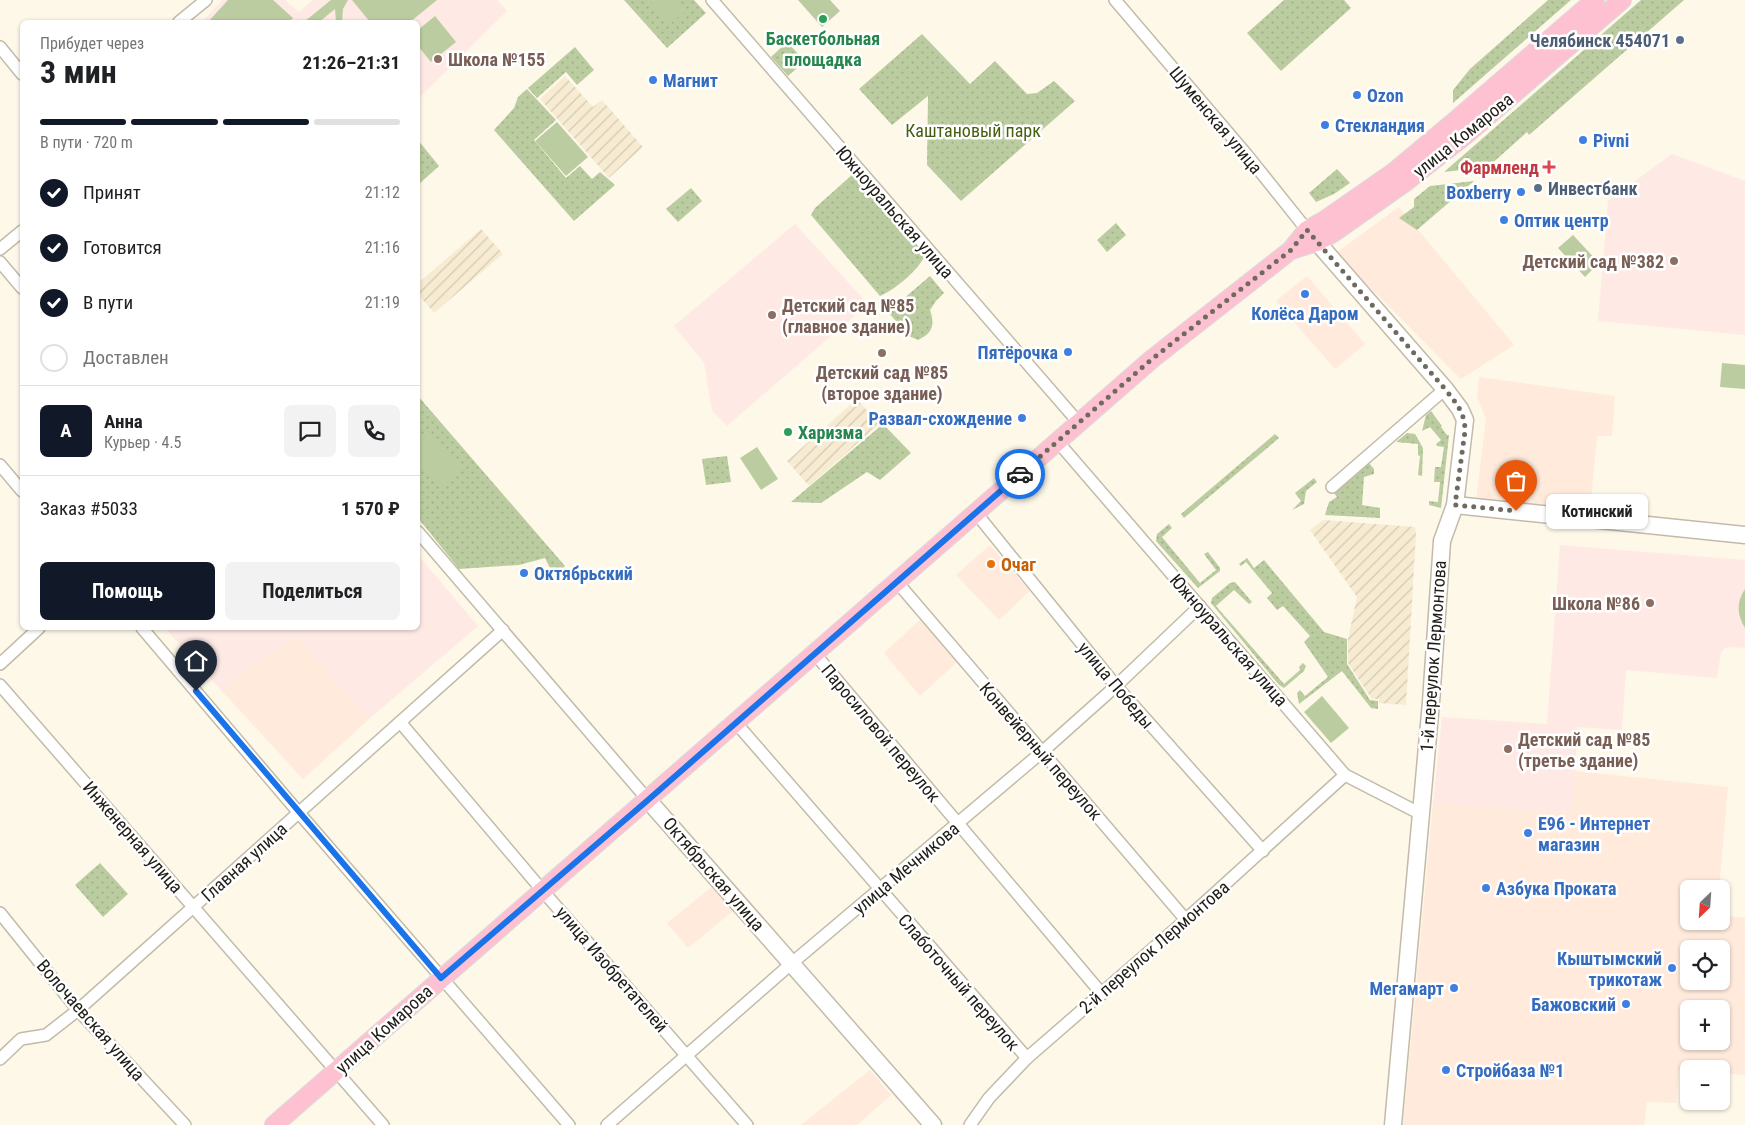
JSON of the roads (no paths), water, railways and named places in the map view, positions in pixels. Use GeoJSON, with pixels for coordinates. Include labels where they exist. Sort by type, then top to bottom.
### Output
{"type":"FeatureCollection","features":[{"type":"Feature","properties":{"kind":"main road","name":"улица Комарова"},"geometry":{"type":"LineString","coordinates":[[274,1125],[1178,338],[1291,250],[1312,236],[1325,220],[1394,172],[1456,121],[1595,0]]}},
{"type":"Feature","properties":{"kind":"main road","name":"улица Комарова"},"geometry":{"type":"LineString","coordinates":[[1312,236],[1333,233],[1407,181],[1467,134],[1622,0]]}},
{"type":"Feature","properties":{"kind":"street"},"geometry":{"type":"LineString","coordinates":[[181,20],[206,0]]}},
{"type":"Feature","properties":{"kind":"street","name":"Южноуральская улица"},"geometry":{"type":"LineString","coordinates":[[712,0],[1079,424]]}},
{"type":"Feature","properties":{"kind":"street","name":"Шуменская улица"},"geometry":{"type":"LineString","coordinates":[[1114,0],[1247,156],[1312,236]]}},
{"type":"Feature","properties":{"kind":"street"},"geometry":{"type":"LineString","coordinates":[[0,47],[20,72]]}},
{"type":"Feature","properties":{"kind":"street"},"geometry":{"type":"LineString","coordinates":[[0,249],[20,232]]}},
{"type":"Feature","properties":{"kind":"street","name":"1-й переулок Лермонтова"},"geometry":{"type":"LineString","coordinates":[[1312,236],[1445,389],[1460,408],[1465,420],[1455,505],[1442,541],[1431,702],[1393,1125]]}},
{"type":"Feature","properties":{"kind":"street"},"geometry":{"type":"LineString","coordinates":[[0,262],[20,286]]}},
{"type":"Feature","properties":{"kind":"street"},"geometry":{"type":"LineString","coordinates":[[1332,487],[1445,389]]}},
{"type":"Feature","properties":{"kind":"street","name":"Южноуральская улица"},"geometry":{"type":"LineString","coordinates":[[1058,442],[1345,775],[1420,814]]}},
{"type":"Feature","properties":{"kind":"street"},"geometry":{"type":"LineString","coordinates":[[0,466],[20,488]]}},
{"type":"Feature","properties":{"kind":"street"},"geometry":{"type":"LineString","coordinates":[[1455,505],[1745,534]]}},
{"type":"Feature","properties":{"kind":"street","name":"улица Победы"},"geometry":{"type":"LineString","coordinates":[[976,513],[1116,686],[1263,851]]}},
{"type":"Feature","properties":{"kind":"street","name":"Октябрьская улица"},"geometry":{"type":"LineString","coordinates":[[420,534],[648,800],[932,1125]]}},
{"type":"Feature","properties":{"kind":"street","name":"Конвейерный переулок"},"geometry":{"type":"LineString","coordinates":[[897,582],[1186,920]]}},
{"type":"Feature","properties":{"kind":"street","name":"улица Мечникова"},"geometry":{"type":"LineString","coordinates":[[607,1125],[792,963],[1042,752],[1116,686],[1200,606]]}},
{"type":"Feature","properties":{"kind":"street"},"geometry":{"type":"LineString","coordinates":[[0,664],[37,630]]}},
{"type":"Feature","properties":{"kind":"street"},"geometry":{"type":"LineString","coordinates":[[144,630],[569,1125]]}},
{"type":"Feature","properties":{"kind":"street","name":"Главная улица"},"geometry":{"type":"LineString","coordinates":[[0,1059],[21,1039],[46,1035],[78,1010],[503,630]]}},
{"type":"Feature","properties":{"kind":"street","name":"Паросиловой переулок"},"geometry":{"type":"LineString","coordinates":[[815,654],[1102,994]]}},
{"type":"Feature","properties":{"kind":"street","name":"Инженерная улица"},"geometry":{"type":"LineString","coordinates":[[0,685],[383,1125]]}},
{"type":"Feature","properties":{"kind":"street","name":"улица Изобретателей"},"geometry":{"type":"LineString","coordinates":[[400,722],[542,890],[747,1125]]}},
{"type":"Feature","properties":{"kind":"street","name":"Слаботочный переулок"},"geometry":{"type":"LineString","coordinates":[[736,723],[879,890],[1027,1058]]}},
{"type":"Feature","properties":{"kind":"street","name":"2-й переулок Лермонтова"},"geometry":{"type":"LineString","coordinates":[[970,1125],[989,1098],[1027,1058],[1186,920],[1345,775]]}},
{"type":"Feature","properties":{"kind":"street","name":"Волочаевская улица"},"geometry":{"type":"LineString","coordinates":[[0,913],[78,1010],[185,1125]]}},
{"type":"Feature","properties":{"kind":"place","name":"Баскетбольная площадка"},"geometry":{"type":"Point","coordinates":[823,19]}},
{"type":"Feature","properties":{"kind":"place","name":"Челябинск 454071"},"geometry":{"type":"Point","coordinates":[1680,40]}},
{"type":"Feature","properties":{"kind":"place","name":"Школа №155"},"geometry":{"type":"Point","coordinates":[438,59]}},
{"type":"Feature","properties":{"kind":"place","name":"Магнит"},"geometry":{"type":"Point","coordinates":[653,80]}},
{"type":"Feature","properties":{"kind":"place","name":"Ozon"},"geometry":{"type":"Point","coordinates":[1357,95]}},
{"type":"Feature","properties":{"kind":"place","name":"Стекландия"},"geometry":{"type":"Point","coordinates":[1325,125]}},
{"type":"Feature","properties":{"kind":"place","name":"Pivni"},"geometry":{"type":"Point","coordinates":[1583,140]}},
{"type":"Feature","properties":{"kind":"place","name":"Фармленд"},"geometry":{"type":"Point","coordinates":[1549,167]}},
{"type":"Feature","properties":{"kind":"place","name":"Инвестбанк"},"geometry":{"type":"Point","coordinates":[1538,188]}},
{"type":"Feature","properties":{"kind":"place","name":"Boxberry"},"geometry":{"type":"Point","coordinates":[1521,192]}},
{"type":"Feature","properties":{"kind":"place","name":"Оптик центр"},"geometry":{"type":"Point","coordinates":[1504,220]}},
{"type":"Feature","properties":{"kind":"place","name":"Детский сад №382"},"geometry":{"type":"Point","coordinates":[1674,261]}},
{"type":"Feature","properties":{"kind":"place","name":"Колёса Даром"},"geometry":{"type":"Point","coordinates":[1305,294]}},
{"type":"Feature","properties":{"kind":"place","name":"Детский сад №85 (главное здание)"},"geometry":{"type":"Point","coordinates":[772,315]}},
{"type":"Feature","properties":{"kind":"place","name":"Пятёрочка"},"geometry":{"type":"Point","coordinates":[1068,352]}},
{"type":"Feature","properties":{"kind":"place","name":"Детский сад №85 (второе здание)"},"geometry":{"type":"Point","coordinates":[882,353]}},
{"type":"Feature","properties":{"kind":"place","name":"Развал-схождение"},"geometry":{"type":"Point","coordinates":[1022,418]}},
{"type":"Feature","properties":{"kind":"place","name":"Харизма"},"geometry":{"type":"Point","coordinates":[788,432]}},
{"type":"Feature","properties":{"kind":"place","name":"Котинский"},"geometry":{"type":"Point","coordinates":[1516,511]}},
{"type":"Feature","properties":{"kind":"place","name":"Очаг"},"geometry":{"type":"Point","coordinates":[991,564]}},
{"type":"Feature","properties":{"kind":"place","name":"Октябрьский"},"geometry":{"type":"Point","coordinates":[524,573]}},
{"type":"Feature","properties":{"kind":"place","name":"Школа №86"},"geometry":{"type":"Point","coordinates":[1650,603]}},
{"type":"Feature","properties":{"kind":"place","name":"Детский сад №85 (третье здание)"},"geometry":{"type":"Point","coordinates":[1508,749]}},
{"type":"Feature","properties":{"kind":"place","name":"Е96 - Интернет магазин"},"geometry":{"type":"Point","coordinates":[1528,833]}},
{"type":"Feature","properties":{"kind":"place","name":"Азбука Проката"},"geometry":{"type":"Point","coordinates":[1486,888]}},
{"type":"Feature","properties":{"kind":"place","name":"Кыштымский трикотаж"},"geometry":{"type":"Point","coordinates":[1672,968]}},
{"type":"Feature","properties":{"kind":"place","name":"Мегамарт"},"geometry":{"type":"Point","coordinates":[1454,988]}},
{"type":"Feature","properties":{"kind":"place","name":"Бажовский"},"geometry":{"type":"Point","coordinates":[1626,1004]}},
{"type":"Feature","properties":{"kind":"place","name":"Стройбаза №1"},"geometry":{"type":"Point","coordinates":[1446,1070]}},
{"type":"Feature","properties":{"kind":"park label","name":"Каштановый парк"},"geometry":{"type":"Point","coordinates":[973,130]}}]}
